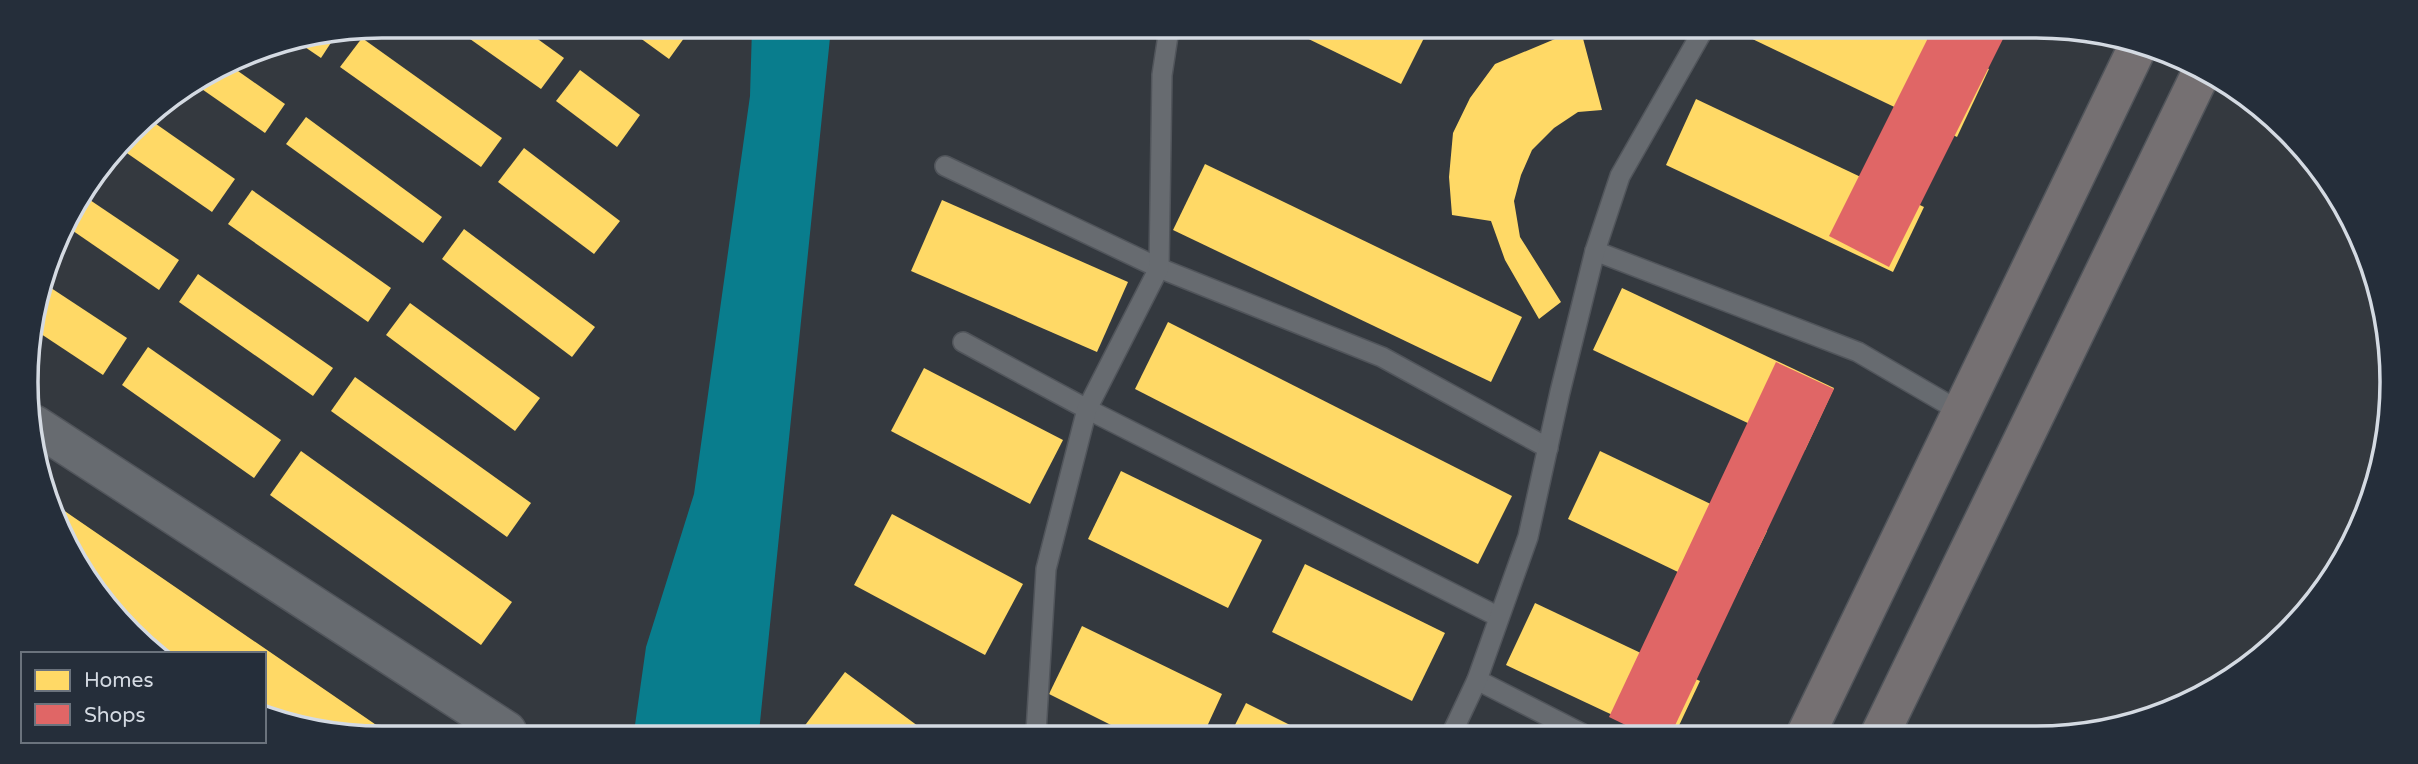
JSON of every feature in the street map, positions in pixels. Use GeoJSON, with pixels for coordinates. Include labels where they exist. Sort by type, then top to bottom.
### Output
{"type":"FeatureCollection","features":[{"type":"Feature","properties":{"kind":"main road"},"geometry":{"type":"LineString","coordinates":[[1810,726],[2135,53]]}},
{"type":"Feature","properties":{"kind":"main road"},"geometry":{"type":"LineString","coordinates":[[1885,726],[2197,79]]}},
{"type":"Feature","properties":{"kind":"street"},"geometry":{"type":"LineString","coordinates":[[41,429],[499,726]]}},
{"type":"Feature","properties":{"kind":"lane"},"geometry":{"type":"LineString","coordinates":[[1036,726],[1046,569],[1087,409],[1159,268],[1162,75],[1168,38]]}},
{"type":"Feature","properties":{"kind":"lane"},"geometry":{"type":"LineString","coordinates":[[1455,726],[1477,680],[1528,537],[1595,251],[1620,176],[1699,38]]}},
{"type":"Feature","properties":{"kind":"lane"},"geometry":{"type":"LineString","coordinates":[[945,166],[1159,268],[1382,358],[1548,448]]}},
{"type":"Feature","properties":{"kind":"lane"},"geometry":{"type":"LineString","coordinates":[[1595,251],[1858,352],[1961,412]]}},
{"type":"Feature","properties":{"kind":"lane"},"geometry":{"type":"LineString","coordinates":[[963,342],[1087,409],[1499,617]]}},
{"type":"Feature","properties":{"kind":"lane"},"geometry":{"type":"LineString","coordinates":[[1477,680],[1567,726]]}},
{"type":"Feature","properties":{"kind":"water"},"geometry":{"type":"Polygon","coordinates":[[[752,38],[830,38],[760,726],[635,726],[646,647],[694,494],[750,96],[752,38]]]}},
{"type":"Feature","properties":{"kind":"building: Homes"},"geometry":{"type":"Polygon","coordinates":[[[469,38],[536,38],[564,58],[541,89],[469,38]]]}},
{"type":"Feature","properties":{"kind":"building: Homes"},"geometry":{"type":"Polygon","coordinates":[[[640,38],[684,38],[669,59],[640,38]]]}},
{"type":"Feature","properties":{"kind":"building: Homes"},"geometry":{"type":"Polygon","coordinates":[[[1306,38],[1424,38],[1401,84],[1306,38]]]}},
{"type":"Feature","properties":{"kind":"building: Homes"},"geometry":{"type":"Polygon","coordinates":[[[1557,38],[1583,38],[1602,110],[1578,112],[1554,128],[1532,150],[1521,175],[1514,201],[1520,237],[1561,302],[1539,319],[1505,260],[1491,221],[1452,215],[1449,177],[1453,133],[1470,98],[1495,64],[1557,38]]]}},
{"type":"Feature","properties":{"kind":"building: Homes"},"geometry":{"type":"Polygon","coordinates":[[[1750,38],[1924,38],[1989,69],[1957,137],[1750,38]]]}},
{"type":"Feature","properties":{"kind":"building: Homes"},"geometry":{"type":"Polygon","coordinates":[[[363,39],[502,138],[481,167],[340,67],[363,39]]]}},
{"type":"Feature","properties":{"kind":"building: Homes"},"geometry":{"type":"Polygon","coordinates":[[[331,42],[321,58],[305,47],[331,42]]]}},
{"type":"Feature","properties":{"kind":"building: Homes"},"geometry":{"type":"Polygon","coordinates":[[[580,70],[640,115],[617,147],[556,101],[580,70]]]}},
{"type":"Feature","properties":{"kind":"building: Homes"},"geometry":{"type":"Polygon","coordinates":[[[238,71],[285,104],[265,133],[202,89],[238,71]]]}},
{"type":"Feature","properties":{"kind":"building: Homes"},"geometry":{"type":"Polygon","coordinates":[[[1696,99],[1924,207],[1893,272],[1666,165],[1696,99]]]}},
{"type":"Feature","properties":{"kind":"building: Homes"},"geometry":{"type":"Polygon","coordinates":[[[306,117],[442,217],[423,243],[286,144],[306,117]]]}},
{"type":"Feature","properties":{"kind":"building: Homes"},"geometry":{"type":"Polygon","coordinates":[[[156,124],[235,179],[212,212],[127,153],[156,124]]]}},
{"type":"Feature","properties":{"kind":"building: Homes"},"geometry":{"type":"Polygon","coordinates":[[[524,148],[620,221],[594,254],[498,182],[524,148]]]}},
{"type":"Feature","properties":{"kind":"building: Homes"},"geometry":{"type":"Polygon","coordinates":[[[1205,164],[1522,317],[1491,382],[1173,230],[1205,164]]]}},
{"type":"Feature","properties":{"kind":"building: Homes"},"geometry":{"type":"Polygon","coordinates":[[[252,190],[391,288],[368,322],[228,224],[252,190]]]}},
{"type":"Feature","properties":{"kind":"building: Homes"},"geometry":{"type":"Polygon","coordinates":[[[91,200],[179,260],[159,290],[73,231],[91,200]]]}},
{"type":"Feature","properties":{"kind":"building: Homes"},"geometry":{"type":"Polygon","coordinates":[[[942,200],[1128,282],[1097,352],[911,271],[942,200]]]}},
{"type":"Feature","properties":{"kind":"building: Homes"},"geometry":{"type":"Polygon","coordinates":[[[464,229],[595,327],[572,357],[442,259],[464,229]]]}},
{"type":"Feature","properties":{"kind":"building: Homes"},"geometry":{"type":"Polygon","coordinates":[[[198,274],[333,368],[313,396],[179,302],[198,274]]]}},
{"type":"Feature","properties":{"kind":"building: Homes"},"geometry":{"type":"Polygon","coordinates":[[[52,288],[127,338],[103,375],[41,334],[52,288]]]}},
{"type":"Feature","properties":{"kind":"building: Homes"},"geometry":{"type":"Polygon","coordinates":[[[1622,288],[1834,388],[1805,450],[1593,350],[1622,288]]]}},
{"type":"Feature","properties":{"kind":"building: Homes"},"geometry":{"type":"Polygon","coordinates":[[[410,303],[540,398],[515,431],[386,335],[410,303]]]}},
{"type":"Feature","properties":{"kind":"building: Homes"},"geometry":{"type":"Polygon","coordinates":[[[1168,322],[1512,496],[1478,564],[1135,389],[1168,322]]]}},
{"type":"Feature","properties":{"kind":"building: Homes"},"geometry":{"type":"Polygon","coordinates":[[[148,347],[281,440],[254,478],[122,385],[148,347]]]}},
{"type":"Feature","properties":{"kind":"building: Homes"},"geometry":{"type":"Polygon","coordinates":[[[924,368],[1063,440],[1030,504],[891,431],[924,368]]]}},
{"type":"Feature","properties":{"kind":"building: Homes"},"geometry":{"type":"Polygon","coordinates":[[[355,377],[531,503],[507,537],[331,411],[355,377]]]}},
{"type":"Feature","properties":{"kind":"building: Homes"},"geometry":{"type":"Polygon","coordinates":[[[301,451],[512,602],[481,645],[270,495],[301,451]]]}},
{"type":"Feature","properties":{"kind":"building: Homes"},"geometry":{"type":"Polygon","coordinates":[[[1600,451],[1767,531],[1734,599],[1568,519],[1600,451]]]}},
{"type":"Feature","properties":{"kind":"building: Homes"},"geometry":{"type":"Polygon","coordinates":[[[1121,471],[1262,540],[1228,608],[1088,539],[1121,471]]]}},
{"type":"Feature","properties":{"kind":"building: Homes"},"geometry":{"type":"Polygon","coordinates":[[[64,511],[377,726],[315,719],[266,705],[266,652],[170,652],[139,625],[109,591],[85,554],[64,511]]]}},
{"type":"Feature","properties":{"kind":"building: Homes"},"geometry":{"type":"Polygon","coordinates":[[[892,514],[1023,584],[985,655],[854,585],[892,514]]]}},
{"type":"Feature","properties":{"kind":"building: Homes"},"geometry":{"type":"Polygon","coordinates":[[[1305,564],[1445,633],[1412,701],[1272,632],[1305,564]]]}},
{"type":"Feature","properties":{"kind":"building: Homes"},"geometry":{"type":"Polygon","coordinates":[[[1535,603],[1700,681],[1679,726],[1636,726],[1506,665],[1535,603]]]}},
{"type":"Feature","properties":{"kind":"building: Homes"},"geometry":{"type":"Polygon","coordinates":[[[1082,626],[1222,694],[1207,726],[1113,726],[1049,694],[1082,626]]]}},
{"type":"Feature","properties":{"kind":"building: Homes"},"geometry":{"type":"Polygon","coordinates":[[[845,672],[918,726],[804,726],[845,672]]]}},
{"type":"Feature","properties":{"kind":"building: Homes"},"geometry":{"type":"Polygon","coordinates":[[[1246,703],[1292,726],[1234,726],[1246,703]]]}},
{"type":"Feature","properties":{"kind":"building: Shops"},"geometry":{"type":"Polygon","coordinates":[[[1928,38],[2004,38],[1889,267],[1829,236],[1928,38]]]}},
{"type":"Feature","properties":{"kind":"building: Shops"},"geometry":{"type":"Polygon","coordinates":[[[1776,362],[1834,389],[1675,726],[1628,726],[1609,717],[1776,362]]]}}]}
